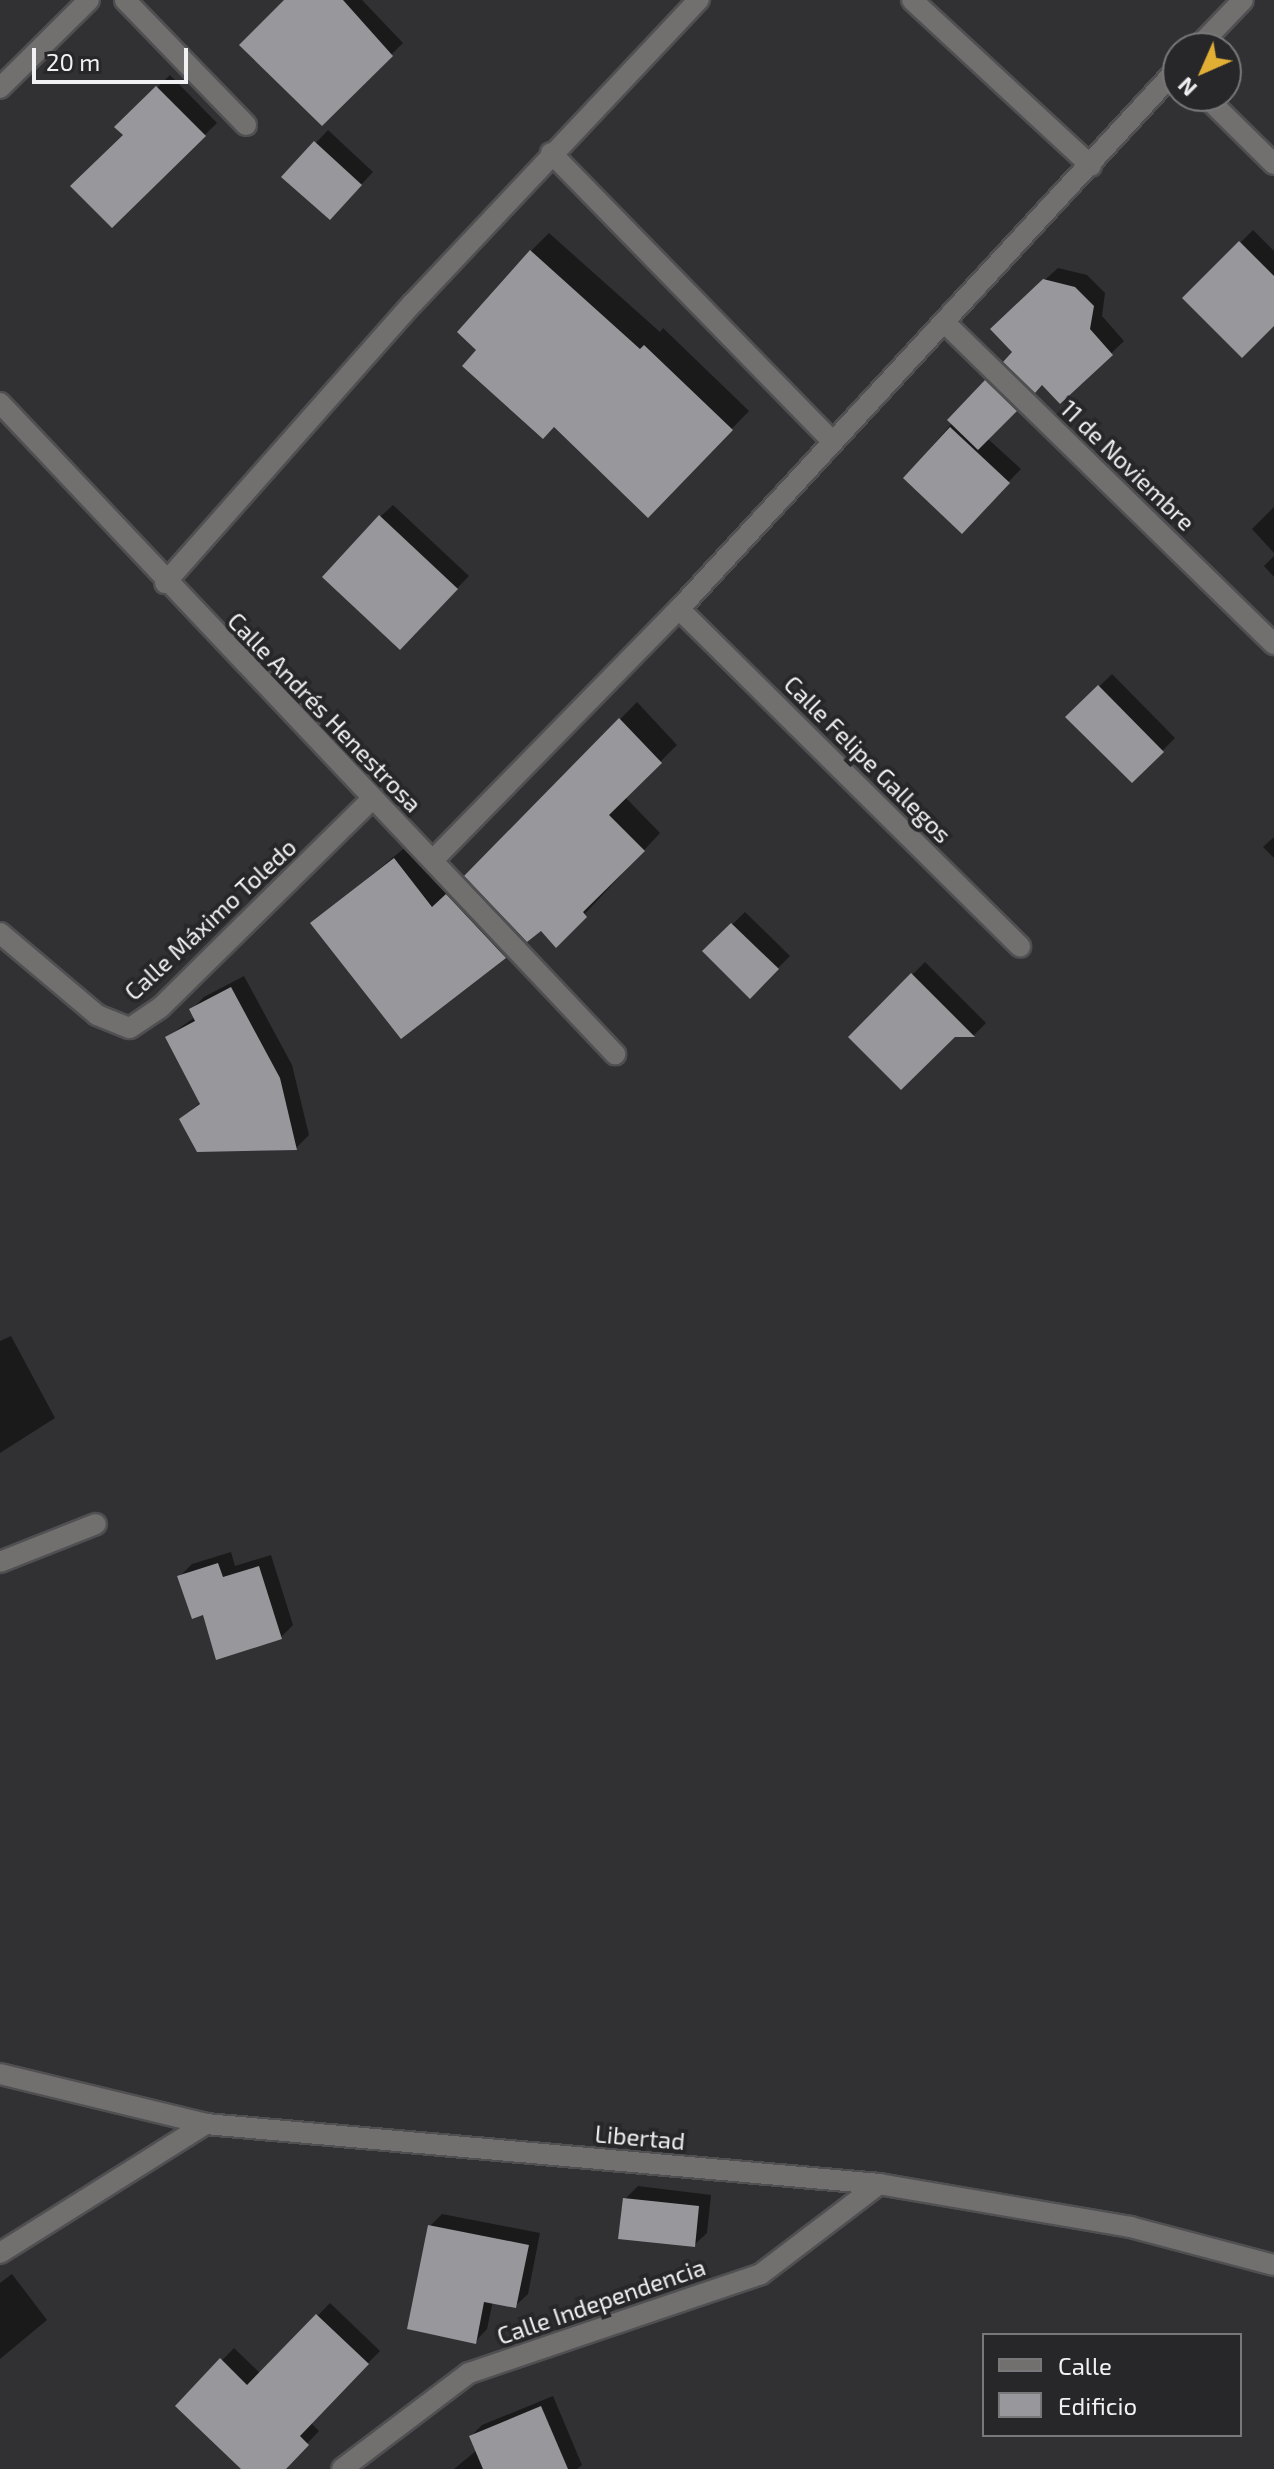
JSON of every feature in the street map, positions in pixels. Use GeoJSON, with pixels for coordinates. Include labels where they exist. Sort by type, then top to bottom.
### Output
{"type":"FeatureCollection","features":[{"type":"Feature","properties":{"kind":"street"},"geometry":{"type":"LineString","coordinates":[[0,88],[89,0]]}},
{"type":"Feature","properties":{"kind":"street"},"geometry":{"type":"LineString","coordinates":[[125,0],[246,125]]}},
{"type":"Feature","properties":{"kind":"street"},"geometry":{"type":"LineString","coordinates":[[165,583],[551,153],[699,0]]}},
{"type":"Feature","properties":{"kind":"street"},"geometry":{"type":"LineString","coordinates":[[912,0],[1091,166]]}},
{"type":"Feature","properties":{"kind":"street"},"geometry":{"type":"LineString","coordinates":[[1212,32],[1243,0]]}},
{"type":"Feature","properties":{"kind":"street"},"geometry":{"type":"LineString","coordinates":[[433,860],[679,609],[1162,87]]}},
{"type":"Feature","properties":{"kind":"street"},"geometry":{"type":"LineString","coordinates":[[1221,112],[1274,164]]}},
{"type":"Feature","properties":{"kind":"street"},"geometry":{"type":"LineString","coordinates":[[551,153],[832,441]]}},
{"type":"Feature","properties":{"kind":"street","name":"11 de Noviembre"},"geometry":{"type":"LineString","coordinates":[[945,323],[1274,644]]}},
{"type":"Feature","properties":{"kind":"street","name":"Calle Andrés Henestrosa"},"geometry":{"type":"LineString","coordinates":[[0,403],[165,583],[433,860],[615,1054]]}},
{"type":"Feature","properties":{"kind":"street","name":"Calle Felipe Gallegos"},"geometry":{"type":"LineString","coordinates":[[679,609],[1020,947]]}},
{"type":"Feature","properties":{"kind":"street","name":"Calle Máximo Toledo"},"geometry":{"type":"LineString","coordinates":[[0,933],[97,1015],[130,1028],[160,1008],[372,799]]}},
{"type":"Feature","properties":{"kind":"street"},"geometry":{"type":"LineString","coordinates":[[0,1562],[96,1524]]}},
{"type":"Feature","properties":{"kind":"street","name":"Libertad"},"geometry":{"type":"LineString","coordinates":[[0,2074],[206,2124],[879,2184],[1130,2227],[1274,2265]]}},
{"type":"Feature","properties":{"kind":"street"},"geometry":{"type":"LineString","coordinates":[[0,2253],[206,2124]]}},
{"type":"Feature","properties":{"kind":"street","name":"Calle Independencia"},"geometry":{"type":"LineString","coordinates":[[342,2469],[469,2373],[761,2274],[879,2184]]}},
{"type":"Feature","properties":{"kind":"building"},"geometry":{"type":"Polygon","coordinates":[[[284,0],[343,0],[393,56],[322,126],[239,45],[284,0]]]}},
{"type":"Feature","properties":{"kind":"building"},"geometry":{"type":"Polygon","coordinates":[[[156,86],[206,136],[112,228],[70,186],[123,135],[114,127],[156,86]]]}},
{"type":"Feature","properties":{"kind":"building"},"geometry":{"type":"Polygon","coordinates":[[[314,141],[362,185],[330,220],[281,177],[314,141]]]}},
{"type":"Feature","properties":{"kind":"building"},"geometry":{"type":"Polygon","coordinates":[[[1239,241],[1274,276],[1274,326],[1242,358],[1182,298],[1239,241]]]}},
{"type":"Feature","properties":{"kind":"building"},"geometry":{"type":"Polygon","coordinates":[[[530,250],[640,349],[644,345],[733,430],[648,518],[554,427],[543,439],[462,366],[476,350],[457,332],[530,250]]]}},
{"type":"Feature","properties":{"kind":"building"},"geometry":{"type":"Polygon","coordinates":[[[1043,279],[1075,287],[1094,306],[1090,329],[1113,355],[1060,404],[1042,385],[1035,393],[1003,362],[1012,352],[990,329],[1043,279]]]}},
{"type":"Feature","properties":{"kind":"building"},"geometry":{"type":"Polygon","coordinates":[[[985,380],[1017,411],[978,450],[947,420],[985,380]]]}},
{"type":"Feature","properties":{"kind":"building"},"geometry":{"type":"Polygon","coordinates":[[[950,427],[1010,483],[962,534],[903,478],[950,427]]]}},
{"type":"Feature","properties":{"kind":"building"},"geometry":{"type":"Polygon","coordinates":[[[379,515],[458,589],[400,650],[322,577],[379,515]]]}},
{"type":"Feature","properties":{"kind":"building"},"geometry":{"type":"Polygon","coordinates":[[[1098,685],[1164,752],[1132,783],[1065,717],[1098,685]]]}},
{"type":"Feature","properties":{"kind":"building"},"geometry":{"type":"Polygon","coordinates":[[[619,718],[662,763],[609,815],[645,851],[583,912],[587,917],[556,948],[541,931],[527,942],[464,876],[619,718]]]}},
{"type":"Feature","properties":{"kind":"building"},"geometry":{"type":"Polygon","coordinates":[[[394,858],[432,907],[446,894],[506,958],[401,1039],[310,923],[394,858]]]}},
{"type":"Feature","properties":{"kind":"building"},"geometry":{"type":"Polygon","coordinates":[[[731,923],[779,969],[750,999],[702,951],[731,923]]]}},
{"type":"Feature","properties":{"kind":"building"},"geometry":{"type":"Polygon","coordinates":[[[911,973],[975,1037],[955,1037],[901,1090],[848,1037],[911,973]]]}},
{"type":"Feature","properties":{"kind":"building"},"geometry":{"type":"Polygon","coordinates":[[[231,987],[280,1078],[297,1150],[197,1152],[179,1119],[200,1104],[165,1037],[195,1021],[189,1009],[231,987]]]}},
{"type":"Feature","properties":{"kind":"building"},"geometry":{"type":"Polygon","coordinates":[[[218,1563],[223,1577],[259,1566],[282,1639],[216,1660],[203,1615],[192,1619],[177,1576],[218,1563]]]}},
{"type":"Feature","properties":{"kind":"building"},"geometry":{"type":"Polygon","coordinates":[[[623,2198],[699,2206],[695,2247],[618,2239],[623,2198]]]}},
{"type":"Feature","properties":{"kind":"building"},"geometry":{"type":"Polygon","coordinates":[[[428,2225],[529,2245],[516,2308],[484,2302],[476,2344],[407,2329],[428,2225]]]}},
{"type":"Feature","properties":{"kind":"building"},"geometry":{"type":"Polygon","coordinates":[[[316,2314],[369,2364],[300,2436],[309,2445],[286,2469],[241,2469],[175,2406],[220,2358],[247,2385],[316,2314]]]}},
{"type":"Feature","properties":{"kind":"building"},"geometry":{"type":"Polygon","coordinates":[[[541,2406],[568,2469],[483,2469],[469,2436],[541,2406]]]}}]}
